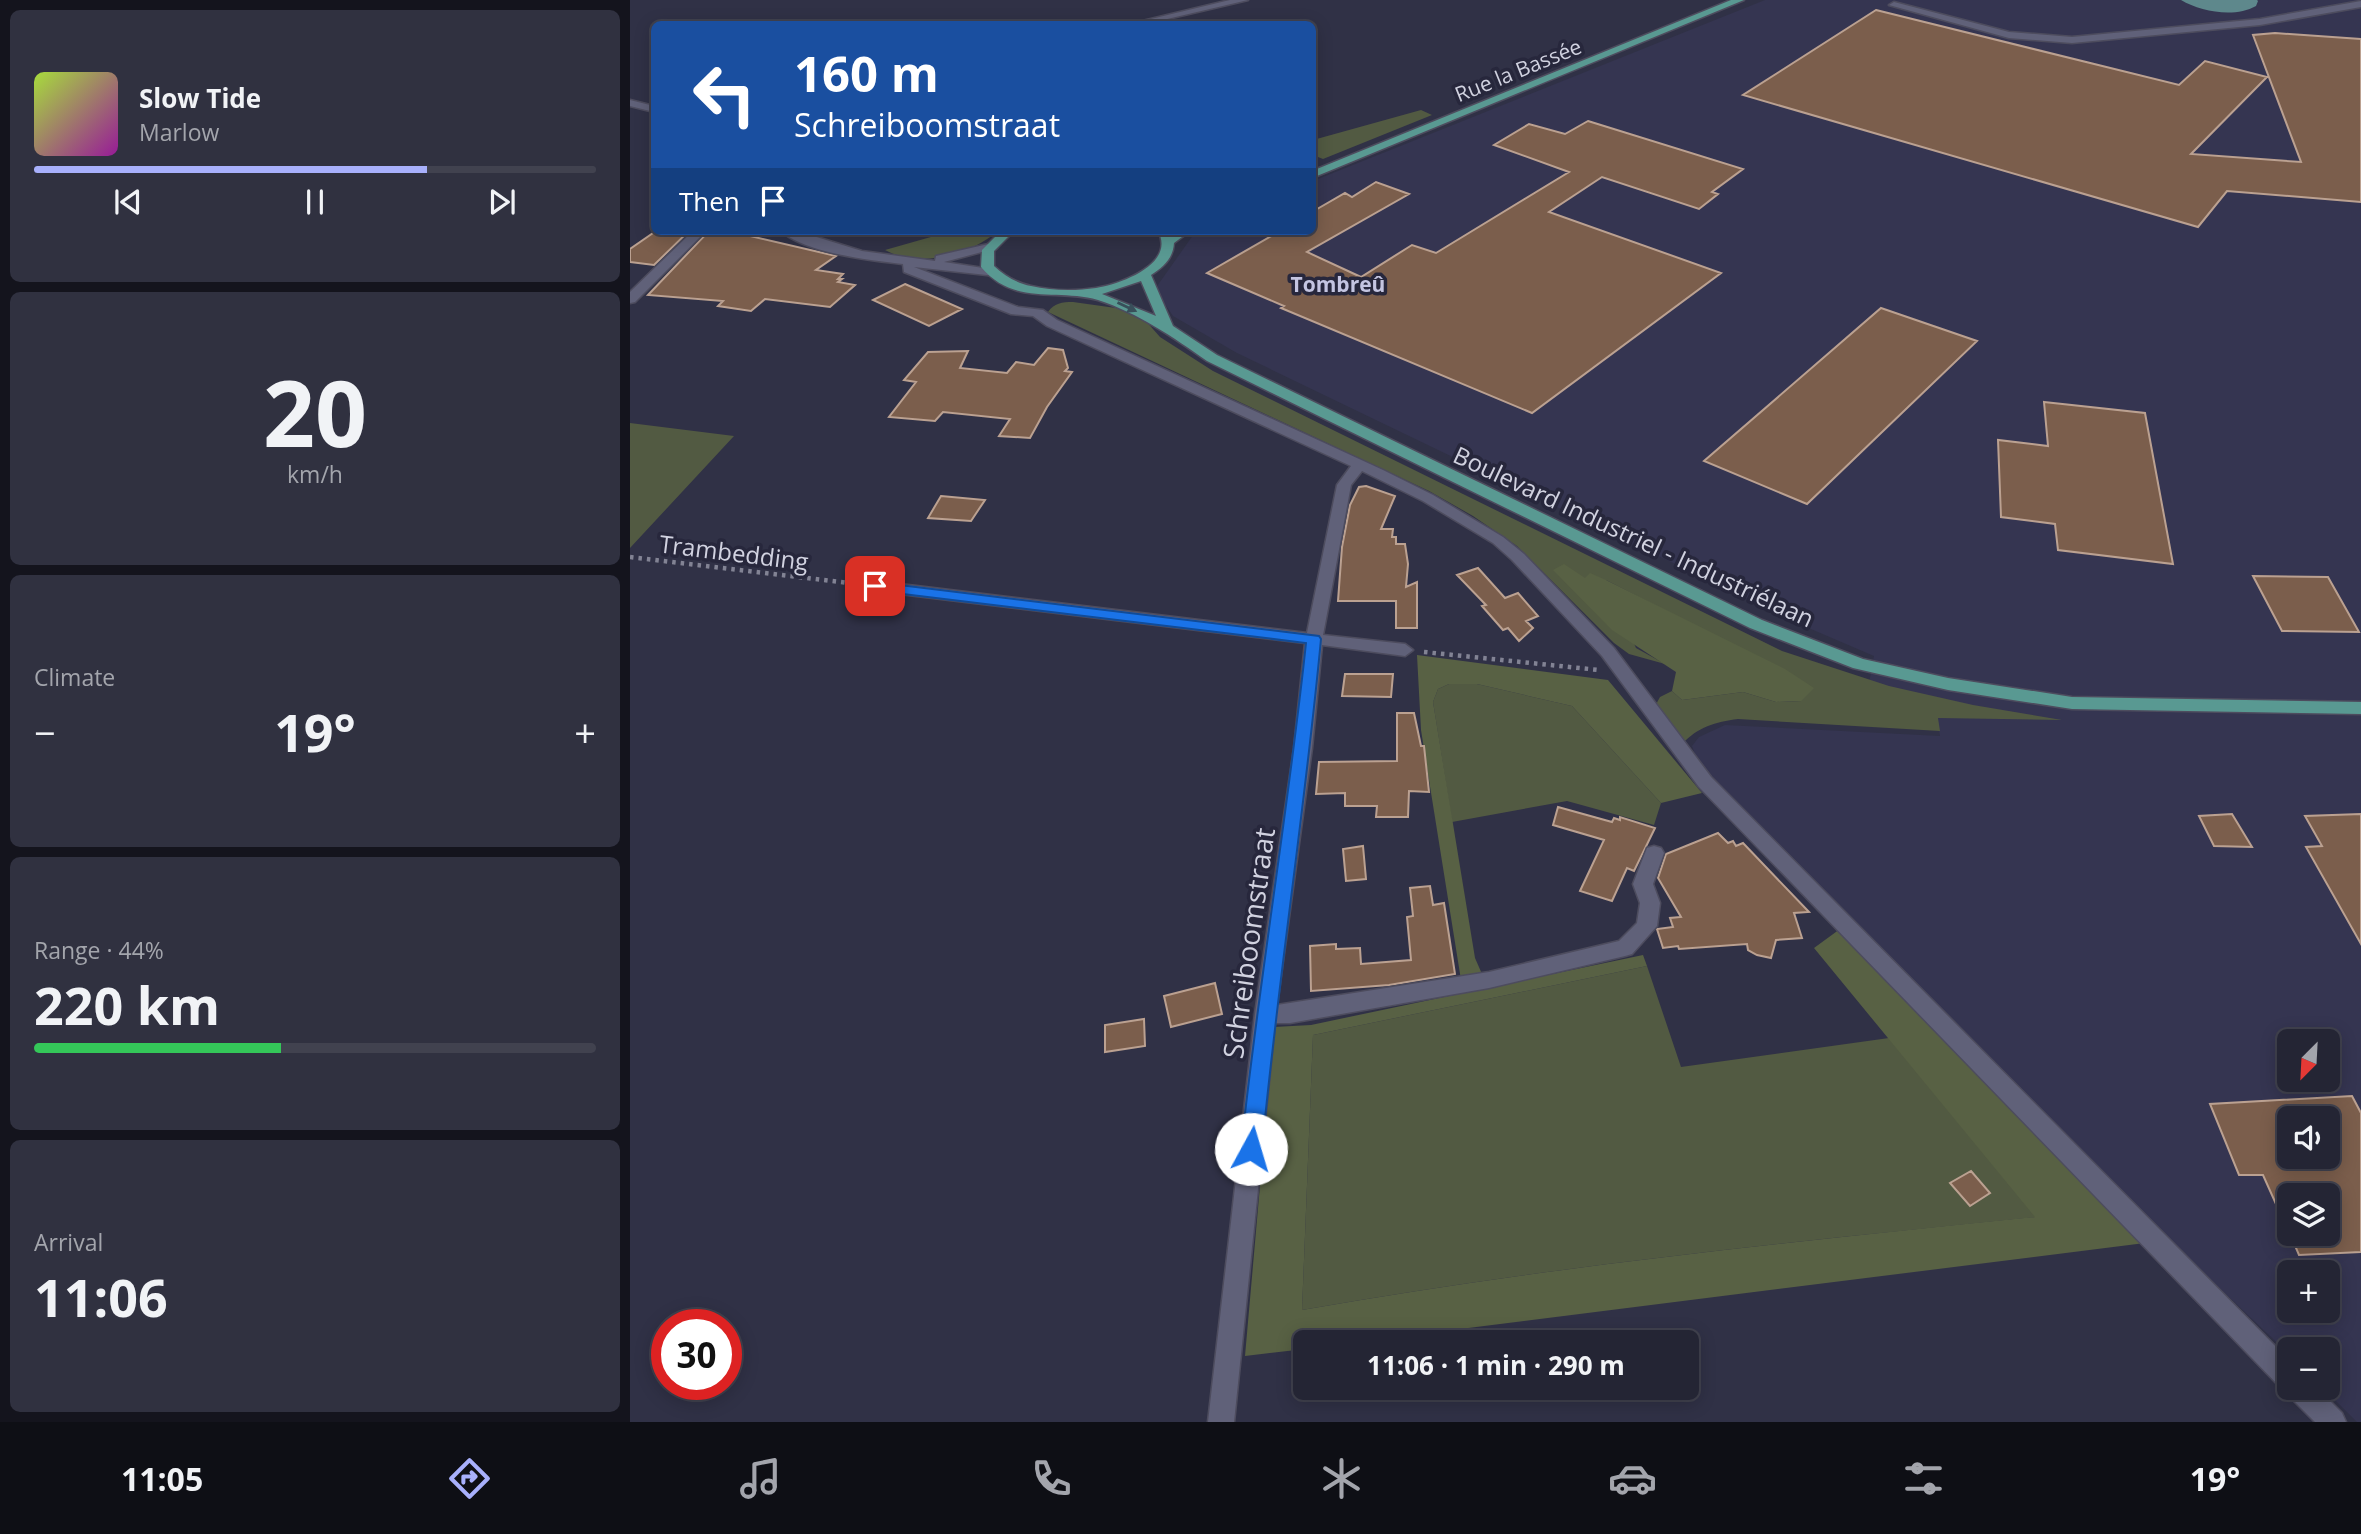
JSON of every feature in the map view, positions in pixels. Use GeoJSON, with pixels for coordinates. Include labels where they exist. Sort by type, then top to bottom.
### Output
{"type":"FeatureCollection","features":[{"type":"Feature","properties":{"kind":"main road","name":"Rue la Bassée"},"geometry":{"type":"LineString","coordinates":[[1316,173],[1739,0]]}},
{"type":"Feature","properties":{"kind":"main road"},"geometry":{"type":"LineString","coordinates":[[1004,235],[993,245],[987,259],[992,273],[1016,288],[1046,294],[1086,293],[1125,284],[1145,275],[1165,256],[1166,236]]}},
{"type":"Feature","properties":{"kind":"main road"},"geometry":{"type":"LineString","coordinates":[[1145,275],[1167,327]]}},
{"type":"Feature","properties":{"kind":"main road","name":"Boulevard Industriel - Industriélaan"},"geometry":{"type":"LineString","coordinates":[[1086,293],[1123,304],[1167,327],[1212,358],[1756,624],[1859,664],[1948,684],[2072,703],[2361,708]]}},
{"type":"Feature","properties":{"kind":"street"},"geometry":{"type":"LineString","coordinates":[[1148,21],[1243,0]]}},
{"type":"Feature","properties":{"kind":"street"},"geometry":{"type":"LineString","coordinates":[[1898,4],[2010,34],[2072,40],[2232,25],[2361,4]]}},
{"type":"Feature","properties":{"kind":"street"},"geometry":{"type":"LineString","coordinates":[[630,103],[651,108]]}},
{"type":"Feature","properties":{"kind":"street"},"geometry":{"type":"LineString","coordinates":[[630,117],[651,108]]}},
{"type":"Feature","properties":{"kind":"street"},"geometry":{"type":"LineString","coordinates":[[630,299],[696,235]]}},
{"type":"Feature","properties":{"kind":"street"},"geometry":{"type":"LineString","coordinates":[[799,235],[832,246],[909,263],[992,273]]}},
{"type":"Feature","properties":{"kind":"street"},"geometry":{"type":"LineString","coordinates":[[909,263],[947,258],[993,245]]}},
{"type":"Feature","properties":{"kind":"street"},"geometry":{"type":"LineString","coordinates":[[909,263],[908,269],[1016,312],[1038,313]]}},
{"type":"Feature","properties":{"kind":"street"},"geometry":{"type":"LineString","coordinates":[[1046,294],[1038,305],[1039,316],[1428,498],[1498,540],[1518,557],[1625,673],[1662,728],[1705,782],[2277,1366]]}},
{"type":"Feature","properties":{"kind":"street","name":"Schreiboomstraat"},"geometry":{"type":"LineString","coordinates":[[1222,1422],[1265,1014],[1303,748],[1314,639],[1344,485],[1352,472],[1361,465]]}},
{"type":"Feature","properties":{"kind":"street"},"geometry":{"type":"LineString","coordinates":[[875,586],[1405,650]]}},
{"type":"Feature","properties":{"kind":"street"},"geometry":{"type":"LineString","coordinates":[[1265,1014],[1290,1014],[1489,980],[1625,948],[1647,926],[1650,903],[1643,884],[1654,853]]}},
{"type":"Feature","properties":{"kind":"street"},"geometry":{"type":"LineString","coordinates":[[2311,1400],[2333,1422]]}},
{"type":"Feature","properties":{"kind":"path","name":"Trambedding"},"geometry":{"type":"LineString","coordinates":[[630,557],[875,586]]}},
{"type":"Feature","properties":{"kind":"path"},"geometry":{"type":"LineString","coordinates":[[1405,650],[1625,673]]}},
{"type":"Feature","properties":{"kind":"shaded area"},"geometry":{"type":"Polygon","coordinates":[[[1765,0],[2361,0],[2361,1422],[2357,1422],[2335,1400],[2340,1400],[2340,1337],[2277,1337],[2277,1343],[2079,1155],[1699,765],[1692,746],[1699,737],[1725,725],[1940,736],[1937,718],[1866,700],[1874,656],[1804,626],[1237,353],[1173,316],[1155,289],[1193,235],[1316,235],[1316,180],[1765,0]]]}},
{"type":"Feature","properties":{"kind":"shaded area"},"geometry":{"type":"Polygon","coordinates":[[[2181,0],[2258,1],[2256,6],[2248,10],[2228,13],[2198,8],[2181,0]]]}},
{"type":"Feature","properties":{"kind":"shaded area"},"geometry":{"type":"Polygon","coordinates":[[[1421,110],[1432,115],[1323,159],[1316,156],[1316,139],[1421,110]]]}},
{"type":"Feature","properties":{"kind":"shaded area"},"geometry":{"type":"Polygon","coordinates":[[[938,235],[992,235],[973,247],[944,257],[913,258],[885,250],[938,235]]]}},
{"type":"Feature","properties":{"kind":"shaded area"},"geometry":{"type":"Polygon","coordinates":[[[1073,302],[1123,309],[1145,320],[1160,337],[1213,371],[1782,651],[1889,686],[1973,705],[2062,720],[1938,718],[1940,731],[1738,719],[1707,726],[1682,744],[1654,708],[1660,697],[1672,691],[1682,700],[1743,692],[1776,702],[1801,701],[1698,627],[1606,580],[1636,648],[1665,664],[1629,654],[1614,643],[1517,546],[1473,516],[1429,491],[1048,312],[1059,304],[1073,302]]]}},
{"type":"Feature","properties":{"kind":"shaded area"},"geometry":{"type":"Polygon","coordinates":[[[630,423],[734,436],[630,548],[630,423]]]}},
{"type":"Feature","properties":{"kind":"shaded area"},"geometry":{"type":"Polygon","coordinates":[[[1564,564],[1585,578],[1590,573],[1606,580],[1785,669],[1814,688],[1801,701],[1776,702],[1743,692],[1682,700],[1672,691],[1676,672],[1612,630],[1553,570],[1564,564]]]}},
{"type":"Feature","properties":{"kind":"shaded area"},"geometry":{"type":"Polygon","coordinates":[[[1417,655],[1608,680],[1702,793],[1661,803],[1572,706],[1477,684],[1449,684],[1438,689],[1433,702],[1475,958],[1482,974],[1461,980],[1421,730],[1417,655]]]}},
{"type":"Feature","properties":{"kind":"shaded area"},"geometry":{"type":"Polygon","coordinates":[[[1449,684],[1477,684],[1572,706],[1661,803],[1654,825],[1567,801],[1452,822],[1433,702],[1438,689],[1449,684]]]}},
{"type":"Feature","properties":{"kind":"shaded area"},"geometry":{"type":"Polygon","coordinates":[[[1840,929],[2145,1243],[1453,1330],[1293,1330],[1293,1350],[1245,1356],[1274,1027],[1311,1025],[1643,955],[1647,966],[1313,1035],[1302,1310],[1576,1268],[2035,1217],[1814,948],[1840,929]]]}},
{"type":"Feature","properties":{"kind":"shaded area"},"geometry":{"type":"Polygon","coordinates":[[[1647,966],[1681,1067],[1889,1038],[2036,1217],[1576,1268],[1302,1310],[1313,1035],[1647,966]]]}},
{"type":"Feature","properties":{"kind":"building"},"geometry":{"type":"Polygon","coordinates":[[[1876,10],[2179,85],[2205,61],[2267,77],[2191,154],[2301,162],[2253,35],[2275,33],[2361,39],[2361,202],[2227,191],[2198,227],[1743,95],[1876,10]]]}},
{"type":"Feature","properties":{"kind":"building"},"geometry":{"type":"Polygon","coordinates":[[[1588,121],[1743,169],[1712,192],[1718,194],[1699,209],[1602,177],[1549,212],[1721,273],[1532,413],[1281,308],[1284,306],[1207,273],[1273,235],[1316,235],[1316,210],[1345,193],[1352,197],[1376,182],[1409,194],[1307,252],[1361,277],[1412,245],[1436,253],[1569,172],[1494,145],[1529,124],[1565,134],[1588,121]]]}},
{"type":"Feature","properties":{"kind":"building"},"geometry":{"type":"Polygon","coordinates":[[[651,234],[685,235],[654,265],[630,262],[630,249],[651,234]]]}},
{"type":"Feature","properties":{"kind":"building"},"geometry":{"type":"Polygon","coordinates":[[[705,235],[746,235],[836,256],[816,270],[843,274],[838,282],[855,285],[830,307],[765,299],[751,311],[718,306],[723,301],[648,295],[705,235]]]}},
{"type":"Feature","properties":{"kind":"building"},"geometry":{"type":"Polygon","coordinates":[[[905,284],[962,309],[929,326],[873,300],[905,284]]]}},
{"type":"Feature","properties":{"kind":"building"},"geometry":{"type":"Polygon","coordinates":[[[1881,308],[1977,341],[1807,504],[1704,461],[1881,308]]]}},
{"type":"Feature","properties":{"kind":"building"},"geometry":{"type":"Polygon","coordinates":[[[1048,348],[1063,350],[1068,368],[1065,371],[1072,372],[1047,407],[1030,438],[999,436],[1010,419],[943,412],[935,421],[889,417],[916,382],[904,380],[928,352],[968,351],[960,368],[1007,373],[1016,362],[1034,365],[1048,348]]]}},
{"type":"Feature","properties":{"kind":"building"},"geometry":{"type":"Polygon","coordinates":[[[2044,402],[2145,413],[2173,564],[2058,550],[2055,524],[2001,517],[1998,440],[2048,446],[2044,402]]]}},
{"type":"Feature","properties":{"kind":"building"},"geometry":{"type":"Polygon","coordinates":[[[1366,486],[1395,496],[1381,529],[1393,529],[1392,537],[1396,537],[1396,544],[1405,544],[1408,564],[1406,587],[1417,582],[1417,628],[1396,628],[1396,601],[1338,601],[1342,547],[1350,505],[1359,487],[1366,486]]]}},
{"type":"Feature","properties":{"kind":"building"},"geometry":{"type":"Polygon","coordinates":[[[941,496],[985,500],[971,521],[928,518],[941,496]]]}},
{"type":"Feature","properties":{"kind":"building"},"geometry":{"type":"Polygon","coordinates":[[[1478,568],[1505,598],[1518,593],[1538,616],[1526,621],[1533,628],[1519,641],[1508,628],[1503,630],[1482,606],[1486,605],[1457,575],[1478,568]]]}},
{"type":"Feature","properties":{"kind":"building"},"geometry":{"type":"Polygon","coordinates":[[[2253,576],[2328,577],[2359,632],[2282,631],[2253,576]]]}},
{"type":"Feature","properties":{"kind":"building"},"geometry":{"type":"Polygon","coordinates":[[[1345,674],[1393,674],[1391,697],[1342,696],[1345,674]]]}},
{"type":"Feature","properties":{"kind":"building"},"geometry":{"type":"Polygon","coordinates":[[[1397,713],[1414,713],[1421,746],[1424,746],[1429,792],[1409,791],[1408,817],[1376,817],[1377,806],[1345,806],[1345,793],[1316,794],[1319,762],[1397,761],[1397,713]]]}},
{"type":"Feature","properties":{"kind":"building"},"geometry":{"type":"Polygon","coordinates":[[[1558,807],[1612,822],[1614,818],[1620,820],[1620,817],[1655,828],[1634,871],[1627,868],[1612,901],[1580,891],[1604,840],[1553,825],[1558,807]]]}},
{"type":"Feature","properties":{"kind":"building"},"geometry":{"type":"Polygon","coordinates":[[[2232,814],[2252,847],[2214,846],[2199,816],[2232,814]]]}},
{"type":"Feature","properties":{"kind":"building"},"geometry":{"type":"Polygon","coordinates":[[[2361,814],[2361,944],[2306,847],[2322,846],[2305,816],[2361,814]]]}},
{"type":"Feature","properties":{"kind":"building"},"geometry":{"type":"Polygon","coordinates":[[[1718,833],[1728,843],[1733,841],[1736,846],[1743,843],[1809,912],[1794,913],[1802,938],[1776,940],[1771,958],[1748,950],[1747,944],[1663,948],[1657,929],[1673,927],[1670,918],[1681,917],[1658,878],[1666,854],[1718,833]]]}},
{"type":"Feature","properties":{"kind":"building"},"geometry":{"type":"Polygon","coordinates":[[[1363,846],[1366,879],[1346,881],[1343,849],[1363,846]]]}},
{"type":"Feature","properties":{"kind":"building"},"geometry":{"type":"Polygon","coordinates":[[[1430,886],[1433,905],[1444,903],[1455,974],[1389,985],[1311,991],[1310,946],[1336,944],[1336,949],[1360,948],[1361,964],[1411,960],[1407,917],[1413,916],[1410,888],[1430,886]]]}},
{"type":"Feature","properties":{"kind":"building"},"geometry":{"type":"Polygon","coordinates":[[[1215,983],[1222,1014],[1171,1027],[1164,996],[1215,983]]]}},
{"type":"Feature","properties":{"kind":"building"},"geometry":{"type":"Polygon","coordinates":[[[1144,1019],[1145,1046],[1105,1052],[1105,1025],[1144,1019]]]}},
{"type":"Feature","properties":{"kind":"building"},"geometry":{"type":"Polygon","coordinates":[[[2352,1096],[2361,1113],[2361,1252],[2299,1255],[2295,1246],[2340,1246],[2340,1183],[2277,1183],[2277,1206],[2263,1175],[2239,1175],[2210,1104],[2352,1096]]]}},
{"type":"Feature","properties":{"kind":"building"},"geometry":{"type":"Polygon","coordinates":[[[1971,1171],[1990,1193],[1970,1206],[1950,1183],[1971,1171]]]}},
{"type":"Feature","properties":{"kind":"district","name":"Tombreû"},"geometry":{"type":"Point","coordinates":[1338,284]}},
{"type":"Feature","properties":{"kind":"route"},"geometry":{"type":"LineString","coordinates":[[875,586],[1314,639],[1303,748],[1265,1014],[1251,1149]]}}]}
